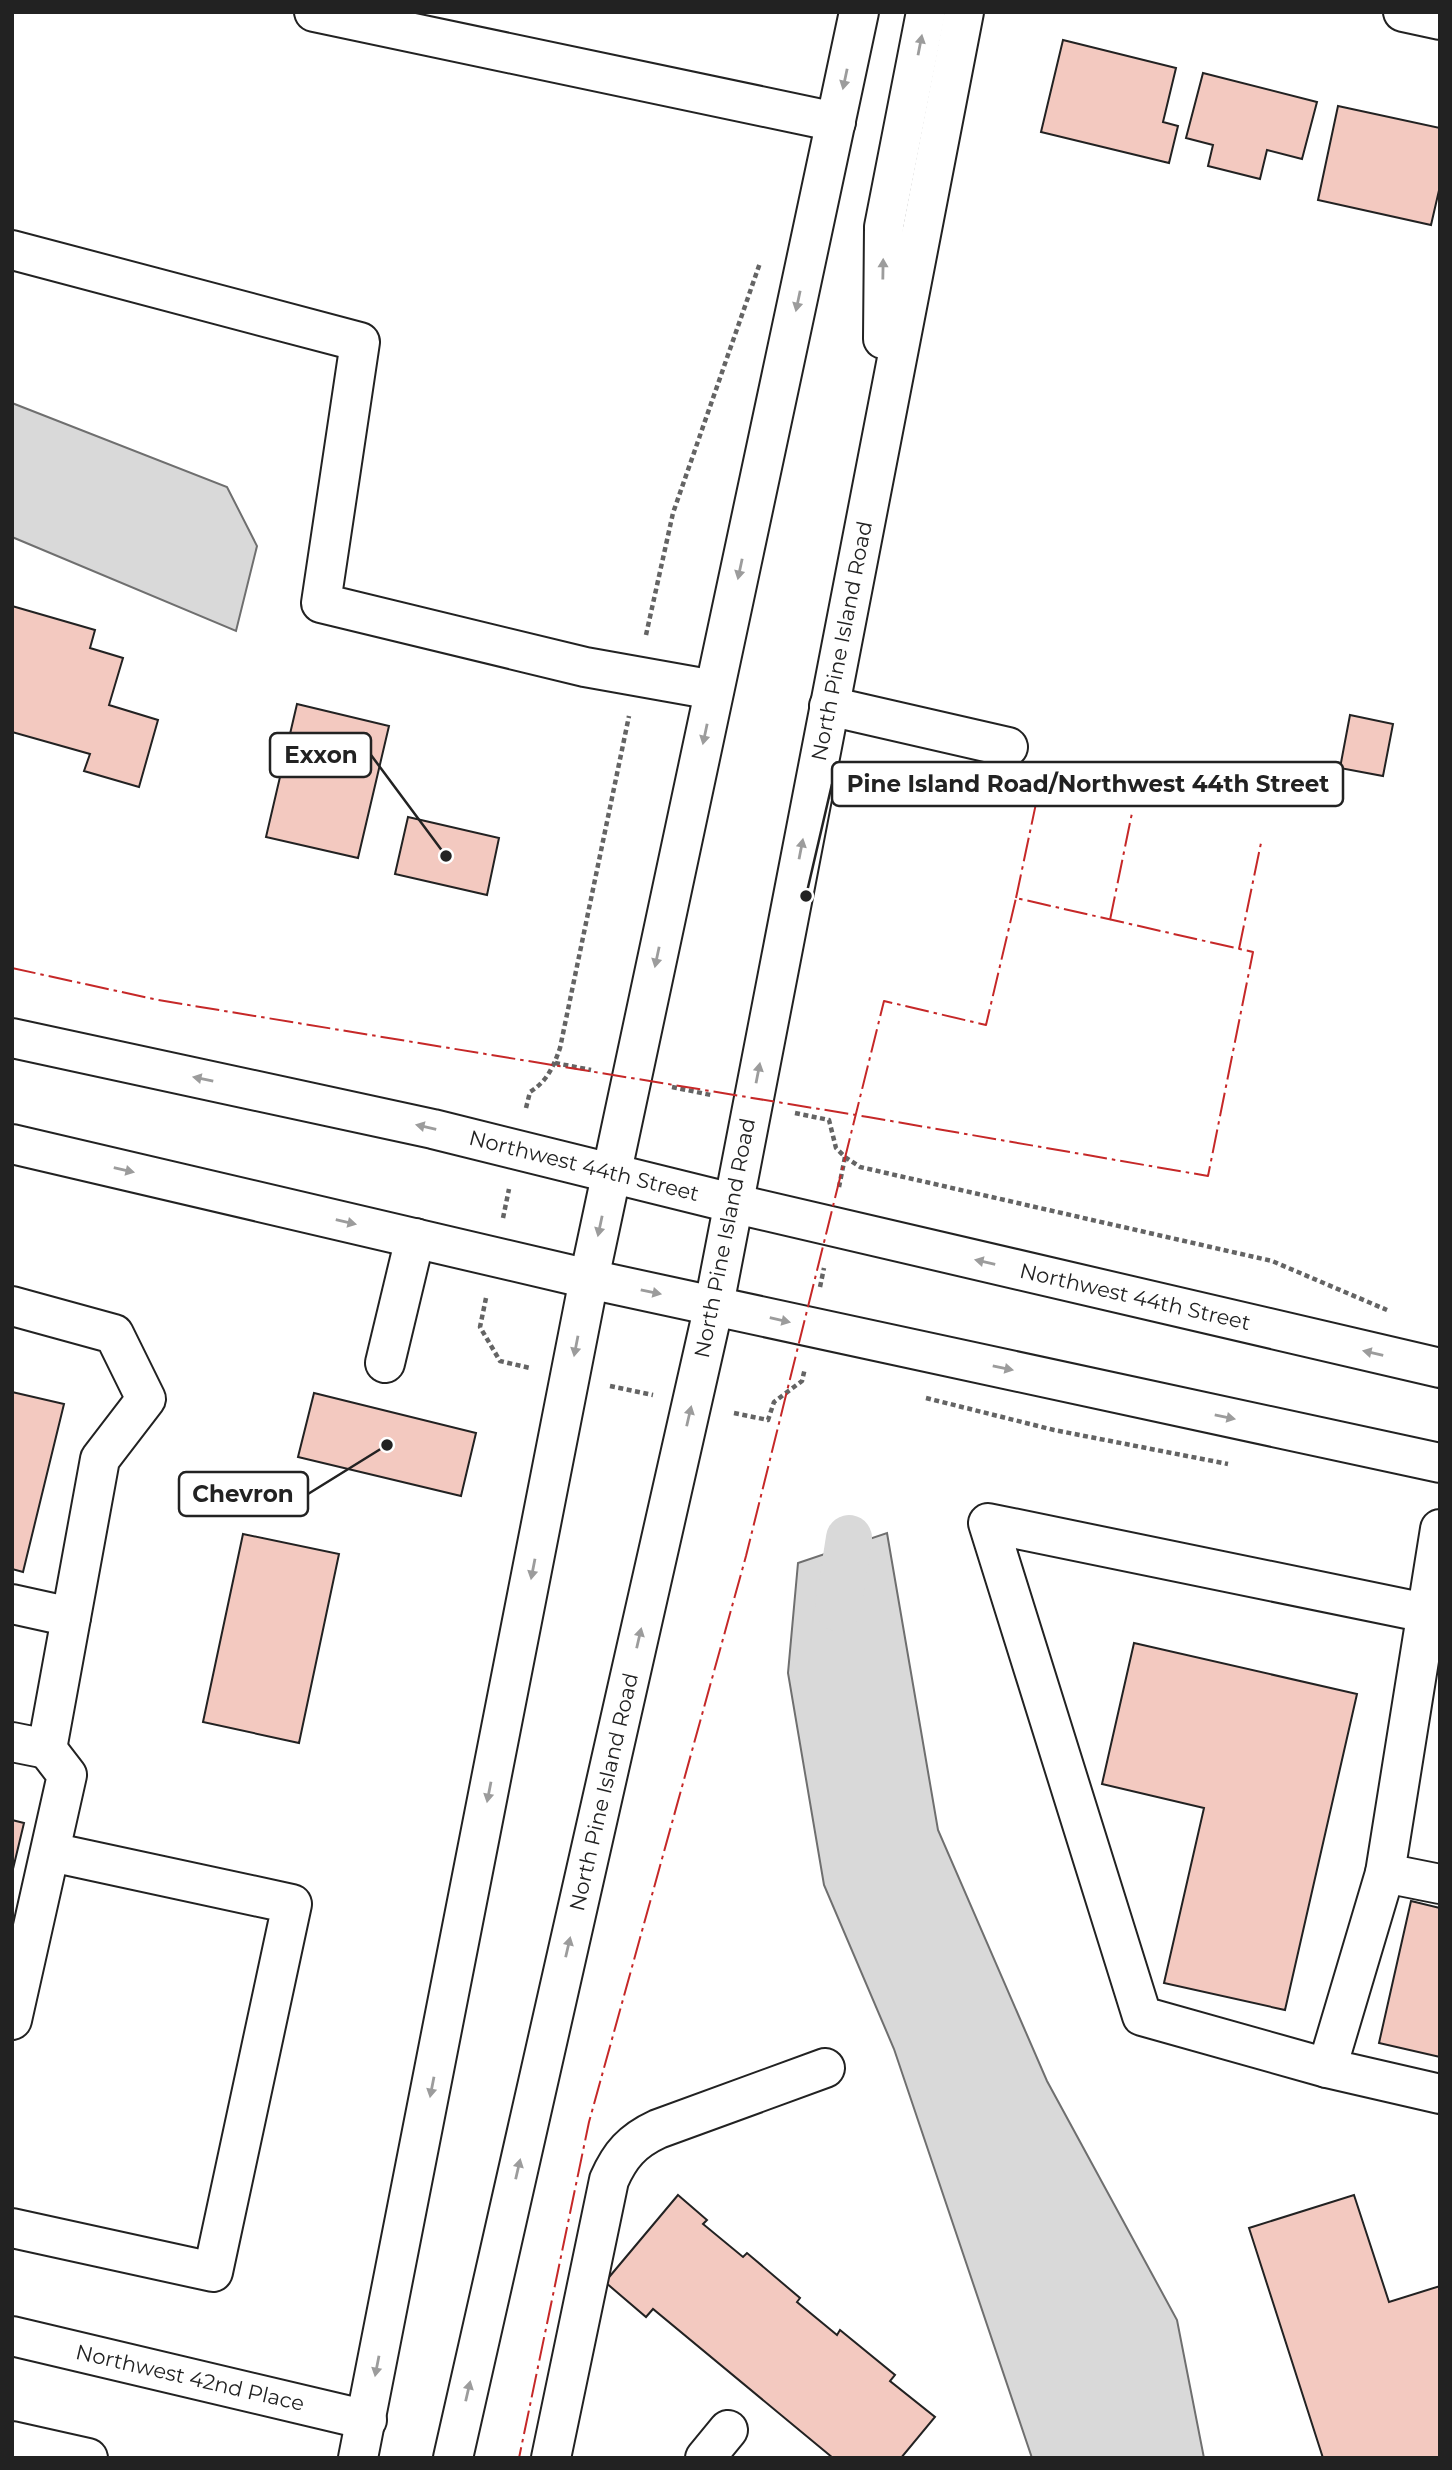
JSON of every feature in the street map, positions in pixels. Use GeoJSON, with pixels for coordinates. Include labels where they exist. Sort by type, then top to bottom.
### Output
{"type":"FeatureCollection","features":[{"type":"Feature","properties":{"kind":"main road"},"geometry":{"type":"LineString","coordinates":[[314,12],[836,122]]}},
{"type":"Feature","properties":{"kind":"main road"},"geometry":{"type":"LineString","coordinates":[[358,2458],[589,1279],[859,12]]}},
{"type":"Feature","properties":{"kind":"main road"},"geometry":{"type":"LineString","coordinates":[[881,436],[884,227],[926,12]]}},
{"type":"Feature","properties":{"kind":"main road","name":"North Pine Island Road"},"geometry":{"type":"LineString","coordinates":[[453,2458],[714,1305],[964,12]]}},
{"type":"Feature","properties":{"kind":"main road"},"geometry":{"type":"LineString","coordinates":[[1403,12],[1440,20]]}},
{"type":"Feature","properties":{"kind":"main road"},"geometry":{"type":"LineString","coordinates":[[12,250],[360,342],[321,603],[585,667],[714,690]]}},
{"type":"Feature","properties":{"kind":"main road"},"geometry":{"type":"LineString","coordinates":[[829,706],[1008,747]]}},
{"type":"Feature","properties":{"kind":"main road","name":"Northwest 44th Street"},"geometry":{"type":"LineString","coordinates":[[12,1038],[433,1129],[732,1203],[1440,1368]]}},
{"type":"Feature","properties":{"kind":"main road"},"geometry":{"type":"LineString","coordinates":[[12,1144],[589,1279],[1440,1463]]}},
{"type":"Feature","properties":{"kind":"main road"},"geometry":{"type":"LineString","coordinates":[[385,1363],[415,1238]]}},
{"type":"Feature","properties":{"kind":"main road"},"geometry":{"type":"LineString","coordinates":[[12,1306],[114,1334],[146,1399],[100,1459],[71,1617],[30,1745],[66,1775],[12,2020]]}},
{"type":"Feature","properties":{"kind":"main road"},"geometry":{"type":"LineString","coordinates":[[1426,1613],[988,1523],[1142,2016],[1327,2068],[1440,2094]]}},
{"type":"Feature","properties":{"kind":"main road"},"geometry":{"type":"LineString","coordinates":[[1327,2068],[1385,1873],[1440,1528]]}},
{"type":"Feature","properties":{"kind":"main road"},"geometry":{"type":"LineString","coordinates":[[12,1604],[71,1617]]}},
{"type":"Feature","properties":{"kind":"main road"},"geometry":{"type":"LineString","coordinates":[[12,2228],[213,2272],[292,1904],[51,1852]]}},
{"type":"Feature","properties":{"kind":"main road"},"geometry":{"type":"LineString","coordinates":[[1385,1873],[1440,1884]]}},
{"type":"Feature","properties":{"kind":"main road"},"geometry":{"type":"LineString","coordinates":[[551,2458],[609,2180],[624,2151],[658,2129],[825,2068]]}},
{"type":"Feature","properties":{"kind":"main road","name":"Northwest 42nd Place"},"geometry":{"type":"LineString","coordinates":[[12,2336],[367,2420]]}},
{"type":"Feature","properties":{"kind":"main road"},"geometry":{"type":"LineString","coordinates":[[12,2441],[88,2458]]}},
{"type":"Feature","properties":{"kind":"path"},"geometry":{"type":"LineString","coordinates":[[764,251],[673,513],[609,803],[560,1048],[552,1070],[541,1085],[530,1092],[480,1327],[500,1361],[768,1420],[774,1402],[809,1377]]}},
{"type":"Feature","properties":{"kind":"path"},"geometry":{"type":"LineString","coordinates":[[555,1063],[829,1120],[836,1148],[860,1167],[1272,1261],[1393,1312]]}},
{"type":"Feature","properties":{"kind":"path"},"geometry":{"type":"LineString","coordinates":[[802,1381],[845,1157]]}},
{"type":"Feature","properties":{"kind":"path"},"geometry":{"type":"LineString","coordinates":[[924,1397],[1054,1430],[1238,1465]]}},
{"type":"Feature","properties":{"kind":"shaded area"},"geometry":{"type":"Polygon","coordinates":[[[12,403],[227,487],[257,546],[236,631],[12,537],[12,403]]]}},
{"type":"Feature","properties":{"kind":"shaded area"},"geometry":{"type":"Polygon","coordinates":[[[887,1533],[938,1830],[1047,2081],[1177,2320],[1204,2458],[1032,2458],[894,2049],[824,1885],[788,1673],[798,1563],[887,1533]]]}},
{"type":"Feature","properties":{"kind":"building"},"geometry":{"type":"Polygon","coordinates":[[[1063,40],[1176,68],[1163,122],[1178,126],[1169,163],[1041,132],[1063,40]]]}},
{"type":"Feature","properties":{"kind":"building"},"geometry":{"type":"Polygon","coordinates":[[[1203,73],[1317,102],[1302,159],[1267,150],[1260,179],[1208,166],[1213,145],[1186,138],[1203,73]]]}},
{"type":"Feature","properties":{"kind":"building"},"geometry":{"type":"Polygon","coordinates":[[[1338,106],[1440,128],[1440,186],[1431,225],[1318,200],[1338,106]]]}},
{"type":"Feature","properties":{"kind":"building"},"geometry":{"type":"Polygon","coordinates":[[[12,606],[95,630],[90,648],[123,658],[109,705],[158,720],[139,787],[84,771],[90,754],[12,732],[12,606]]]}},
{"type":"Feature","properties":{"kind":"building"},"geometry":{"type":"Polygon","coordinates":[[[297,704],[389,726],[358,858],[266,837],[297,704]]]}},
{"type":"Feature","properties":{"kind":"building"},"geometry":{"type":"Polygon","coordinates":[[[1350,715],[1393,724],[1383,776],[1340,768],[1350,715]]]}},
{"type":"Feature","properties":{"kind":"building"},"geometry":{"type":"Polygon","coordinates":[[[408,817],[499,838],[487,895],[395,874],[408,817]]]}},
{"type":"Feature","properties":{"kind":"building"},"geometry":{"type":"Polygon","coordinates":[[[12,1392],[64,1404],[23,1572],[12,1569],[12,1392]]]}},
{"type":"Feature","properties":{"kind":"building"},"geometry":{"type":"Polygon","coordinates":[[[314,1393],[476,1433],[461,1496],[298,1457],[314,1393]]]}},
{"type":"Feature","properties":{"kind":"building"},"geometry":{"type":"Polygon","coordinates":[[[243,1534],[339,1554],[299,1743],[203,1722],[243,1534]]]}},
{"type":"Feature","properties":{"kind":"building"},"geometry":{"type":"Polygon","coordinates":[[[1134,1643],[1357,1694],[1285,2010],[1164,1983],[1204,1808],[1102,1784],[1134,1643]]]}},
{"type":"Feature","properties":{"kind":"building"},"geometry":{"type":"Polygon","coordinates":[[[12,1820],[24,1823],[12,1873],[12,1820]]]}},
{"type":"Feature","properties":{"kind":"building"},"geometry":{"type":"Polygon","coordinates":[[[1411,1901],[1440,1908],[1440,2057],[1379,2043],[1411,1901]]]}},
{"type":"Feature","properties":{"kind":"building"},"geometry":{"type":"Polygon","coordinates":[[[678,2195],[707,2220],[703,2224],[743,2257],[747,2253],[800,2298],[797,2302],[837,2335],[840,2330],[895,2375],[890,2381],[935,2417],[901,2458],[833,2458],[653,2309],[646,2317],[605,2282],[678,2195]]]}},
{"type":"Feature","properties":{"kind":"building"},"geometry":{"type":"Polygon","coordinates":[[[1354,2195],[1389,2302],[1440,2286],[1440,2458],[1323,2458],[1249,2228],[1354,2195]]]}},
{"type":"Feature","properties":{"kind":"waterway"},"geometry":{"type":"LineString","coordinates":[[838,1608],[849,1538]]}},
{"type":"Feature","properties":{"kind":"power"},"geometry":{"type":"LineString","coordinates":[[1016,898],[1038,794]]}},
{"type":"Feature","properties":{"kind":"power"},"geometry":{"type":"LineString","coordinates":[[1110,920],[1132,813]]}},
{"type":"Feature","properties":{"kind":"power"},"geometry":{"type":"LineString","coordinates":[[1239,949],[1261,843]]}},
{"type":"Feature","properties":{"kind":"power"},"geometry":{"type":"LineString","coordinates":[[12,968],[158,1000],[868,1117],[1208,1176],[1253,952],[1016,898],[986,1025],[884,1001],[746,1556],[589,2122],[519,2458]]}},
{"type":"Feature","properties":{"kind":"place","name":"Exxon"},"geometry":{"type":"Point","coordinates":[446,856]}},
{"type":"Feature","properties":{"kind":"place","name":"Pine Island Road/Northwest 44th Street"},"geometry":{"type":"Point","coordinates":[806,896]}},
{"type":"Feature","properties":{"kind":"place","name":"Chevron"},"geometry":{"type":"Point","coordinates":[387,1445]}}]}
